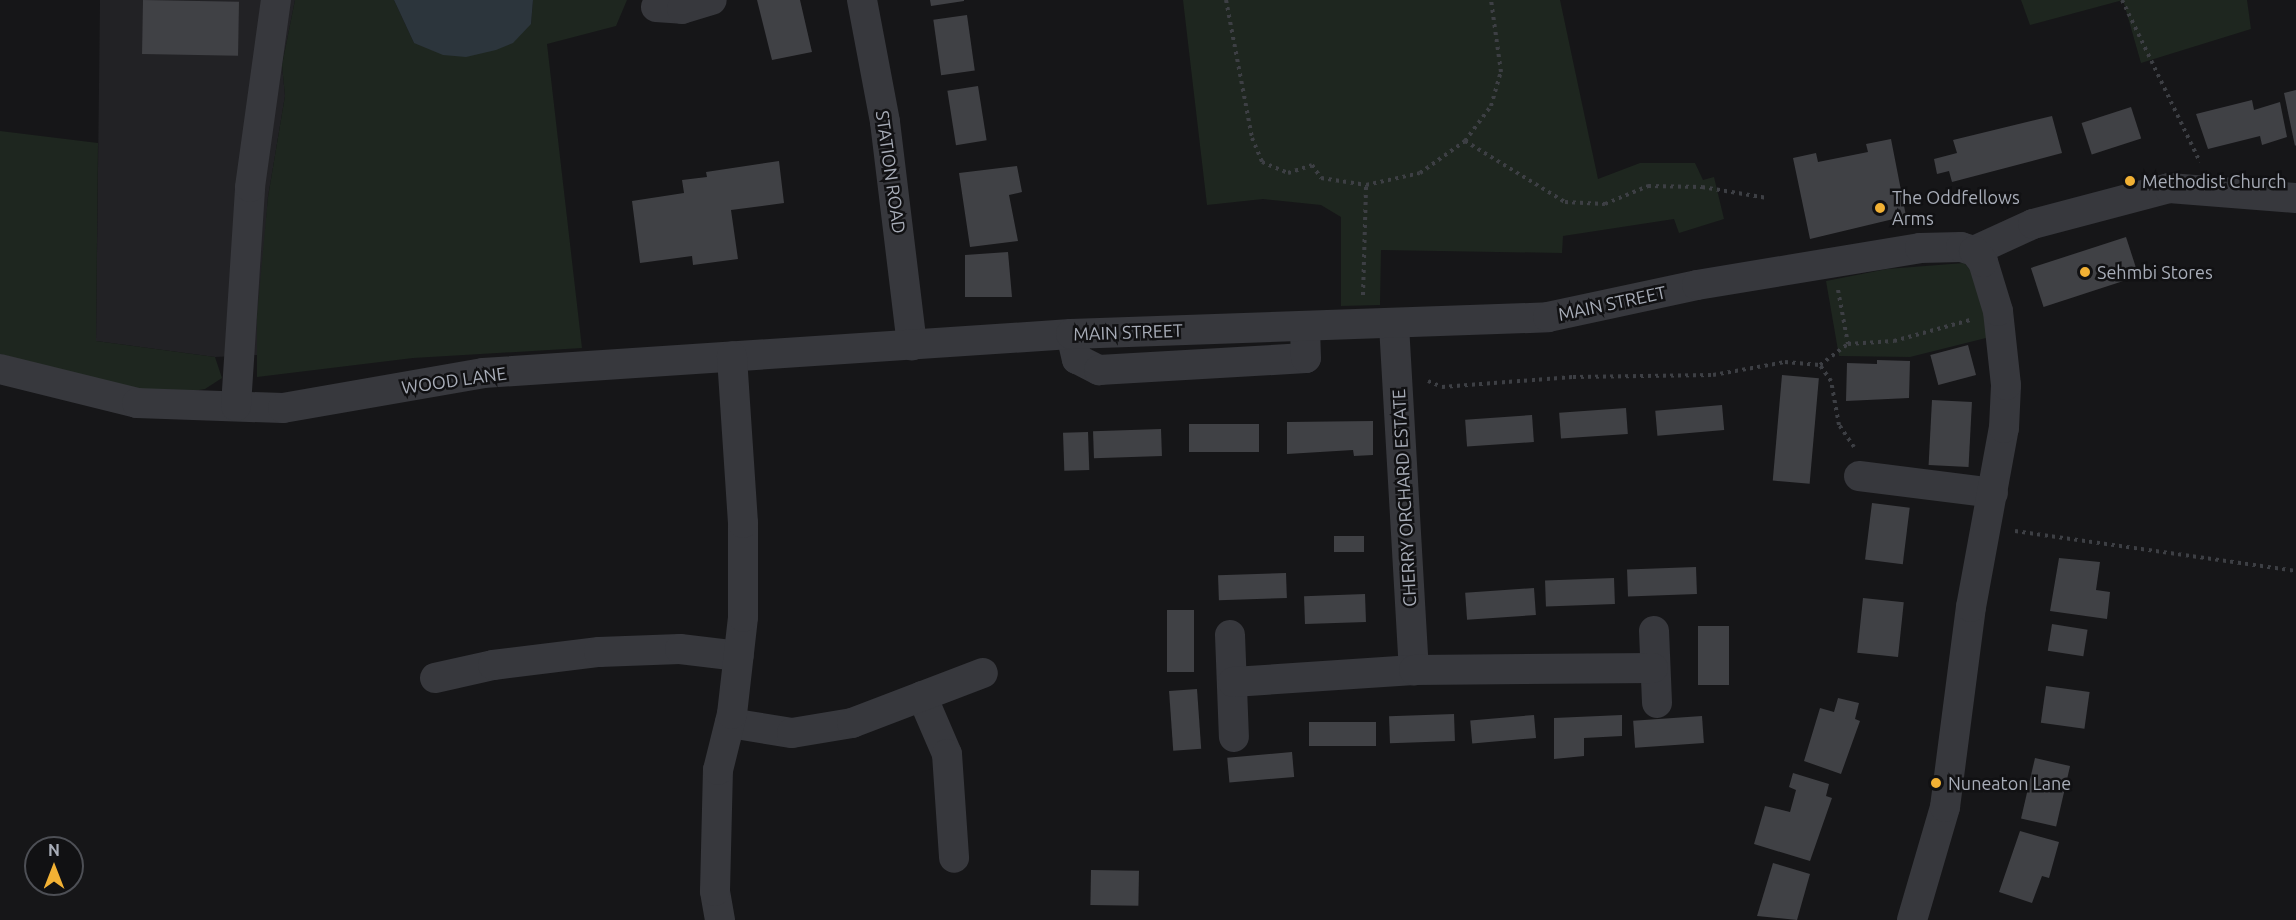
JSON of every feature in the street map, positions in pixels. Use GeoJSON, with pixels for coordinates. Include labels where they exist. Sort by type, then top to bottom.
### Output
{"type":"FeatureCollection","features":[{"type":"Feature","properties":{"kind":"street"},"geometry":{"type":"LineString","coordinates":[[236,406],[250,187],[276,0]]}},
{"type":"Feature","properties":{"kind":"street"},"geometry":{"type":"LineString","coordinates":[[656,8],[682,9],[712,0]]}},
{"type":"Feature","properties":{"kind":"street","name":"STATION ROAD"},"geometry":{"type":"LineString","coordinates":[[862,0],[885,122],[912,345]]}},
{"type":"Feature","properties":{"kind":"street"},"geometry":{"type":"LineString","coordinates":[[1912,920],[1945,807],[1993,493],[2006,385],[1998,311],[1983,262],[1974,251],[2033,224],[2124,197],[2169,188],[2212,188],[2296,198]]}},
{"type":"Feature","properties":{"kind":"street","name":"MAIN STREET"},"geometry":{"type":"LineString","coordinates":[[912,345],[1071,334],[1394,325],[1548,317],[1697,285],[1920,248],[1961,247],[1974,251]]}},
{"type":"Feature","properties":{"kind":"street","name":"CHERRY ORCHARD ESTATE"},"geometry":{"type":"LineString","coordinates":[[1394,325],[1414,670]]}},
{"type":"Feature","properties":{"kind":"street","name":"WOOD LANE"},"geometry":{"type":"LineString","coordinates":[[0,369],[137,403],[282,408],[483,373],[912,345]]}},
{"type":"Feature","properties":{"kind":"street"},"geometry":{"type":"LineString","coordinates":[[720,920],[715,891],[718,770],[730,723],[739,656],[743,523],[732,356]]}},
{"type":"Feature","properties":{"kind":"street"},"geometry":{"type":"LineString","coordinates":[[1859,476],[1993,493]]}},
{"type":"Feature","properties":{"kind":"street"},"geometry":{"type":"LineString","coordinates":[[1654,631],[1653,668],[1657,704]]}},
{"type":"Feature","properties":{"kind":"street"},"geometry":{"type":"LineString","coordinates":[[1230,635],[1234,736]]}},
{"type":"Feature","properties":{"kind":"street"},"geometry":{"type":"LineString","coordinates":[[435,678],[493,665],[599,652],[680,649],[739,656]]}},
{"type":"Feature","properties":{"kind":"street"},"geometry":{"type":"LineString","coordinates":[[1233,682],[1414,670],[1653,668]]}},
{"type":"Feature","properties":{"kind":"street"},"geometry":{"type":"LineString","coordinates":[[730,723],[792,733],[852,723],[983,673]]}},
{"type":"Feature","properties":{"kind":"street"},"geometry":{"type":"LineString","coordinates":[[922,696],[947,754],[954,858]]}},
{"type":"Feature","properties":{"kind":"path"},"geometry":{"type":"LineString","coordinates":[[1226,0],[1252,138],[1262,162],[1288,173],[1312,165],[1321,178],[1366,185],[1420,173],[1465,141],[1491,106],[1501,72],[1491,0]]}},
{"type":"Feature","properties":{"kind":"path"},"geometry":{"type":"LineString","coordinates":[[2122,0],[2212,188]]}},
{"type":"Feature","properties":{"kind":"path"},"geometry":{"type":"LineString","coordinates":[[1465,141],[1565,202],[1605,204],[1648,186],[1702,187],[1767,198]]}},
{"type":"Feature","properties":{"kind":"path"},"geometry":{"type":"LineString","coordinates":[[1363,326],[1366,185]]}},
{"type":"Feature","properties":{"kind":"path"},"geometry":{"type":"LineString","coordinates":[[1833,263],[1848,344]]}},
{"type":"Feature","properties":{"kind":"path"},"geometry":{"type":"LineString","coordinates":[[1397,368],[1442,387],[1573,377],[1713,375],[1785,362],[1820,365],[1848,344],[1894,341],[1998,311]]}},
{"type":"Feature","properties":{"kind":"path"},"geometry":{"type":"LineString","coordinates":[[1820,365],[1831,381],[1839,425],[1856,449],[1859,476]]}},
{"type":"Feature","properties":{"kind":"path"},"geometry":{"type":"LineString","coordinates":[[1986,528],[2296,571]]}},
{"type":"Feature","properties":{"kind":"shaded area"},"geometry":{"type":"Polygon","coordinates":[[[100,0],[295,0],[282,65],[285,96],[268,197],[257,355],[215,357],[96,341],[100,0]]]}},
{"type":"Feature","properties":{"kind":"shaded area"},"geometry":{"type":"Polygon","coordinates":[[[295,0],[394,0],[414,43],[531,24],[533,0],[627,0],[616,26],[547,44],[582,348],[413,358],[257,377],[257,316],[268,197],[285,96],[282,65],[295,0]]]}},
{"type":"Feature","properties":{"kind":"shaded area"},"geometry":{"type":"Polygon","coordinates":[[[394,0],[533,0],[531,24],[513,43],[496,50],[466,57],[443,55],[414,43],[394,0]]]}},
{"type":"Feature","properties":{"kind":"shaded area"},"geometry":{"type":"Polygon","coordinates":[[[1183,0],[1560,0],[1598,179],[1640,163],[1695,163],[1703,180],[1714,177],[1724,219],[1679,233],[1674,219],[1563,236],[1562,253],[1381,250],[1380,305],[1341,306],[1341,217],[1321,205],[1263,199],[1207,205],[1183,0]]]}},
{"type":"Feature","properties":{"kind":"shaded area"},"geometry":{"type":"Polygon","coordinates":[[[2021,0],[2123,0],[2030,25],[2021,0]]]}},
{"type":"Feature","properties":{"kind":"shaded area"},"geometry":{"type":"Polygon","coordinates":[[[2123,0],[2247,0],[2251,29],[2141,63],[2123,0]]]}},
{"type":"Feature","properties":{"kind":"shaded area"},"geometry":{"type":"Polygon","coordinates":[[[0,131],[98,143],[96,341],[215,357],[222,378],[205,389],[176,394],[147,392],[0,354],[0,131]]]}},
{"type":"Feature","properties":{"kind":"shaded area"},"geometry":{"type":"Polygon","coordinates":[[[1964,263],[1973,273],[1990,337],[1910,357],[1839,356],[1826,281],[1887,269],[1964,263]]]}},
{"type":"Feature","properties":{"kind":"building"},"geometry":{"type":"Polygon","coordinates":[[[143,0],[239,2],[238,56],[142,54],[143,0]]]}},
{"type":"Feature","properties":{"kind":"building"},"geometry":{"type":"Polygon","coordinates":[[[757,0],[800,0],[812,52],[772,60],[757,0]]]}},
{"type":"Feature","properties":{"kind":"building"},"geometry":{"type":"Polygon","coordinates":[[[930,0],[964,0],[964,1],[931,6],[930,0]]]}},
{"type":"Feature","properties":{"kind":"building"},"geometry":{"type":"Polygon","coordinates":[[[967,15],[975,70],[941,75],[933,20],[967,15]]]}},
{"type":"Feature","properties":{"kind":"building"},"geometry":{"type":"Polygon","coordinates":[[[978,86],[987,140],[956,145],[947,91],[978,86]]]}},
{"type":"Feature","properties":{"kind":"building"},"geometry":{"type":"Polygon","coordinates":[[[2296,90],[2296,145],[2295,146],[2284,93],[2296,90]]]}},
{"type":"Feature","properties":{"kind":"building"},"geometry":{"type":"Polygon","coordinates":[[[2252,100],[2254,110],[2280,102],[2287,137],[2262,145],[2260,136],[2208,149],[2196,114],[2252,100]]]}},
{"type":"Feature","properties":{"kind":"building"},"geometry":{"type":"Polygon","coordinates":[[[2131,107],[2141,138],[2092,154],[2082,123],[2131,107]]]}},
{"type":"Feature","properties":{"kind":"building"},"geometry":{"type":"Polygon","coordinates":[[[2052,116],[2062,153],[1952,182],[1949,171],[1937,174],[1934,159],[1957,153],[1953,140],[2052,116]]]}},
{"type":"Feature","properties":{"kind":"building"},"geometry":{"type":"Polygon","coordinates":[[[1891,139],[1906,216],[1810,239],[1793,158],[1816,153],[1818,162],[1868,152],[1866,144],[1891,139]]]}},
{"type":"Feature","properties":{"kind":"building"},"geometry":{"type":"Polygon","coordinates":[[[779,161],[784,203],[731,210],[738,259],[693,265],[692,256],[640,263],[632,201],[684,193],[682,180],[707,177],[706,172],[779,161]]]}},
{"type":"Feature","properties":{"kind":"building"},"geometry":{"type":"Polygon","coordinates":[[[1017,166],[1022,192],[1009,195],[1018,241],[970,247],[959,173],[1017,166]]]}},
{"type":"Feature","properties":{"kind":"building","name":"Sehmbi Stores"},"geometry":{"type":"Polygon","coordinates":[[[2126,237],[2139,276],[2044,307],[2031,268],[2126,237]]]}},
{"type":"Feature","properties":{"kind":"building"},"geometry":{"type":"Polygon","coordinates":[[[1008,252],[1012,297],[965,297],[965,255],[1008,252]]]}},
{"type":"Feature","properties":{"kind":"building"},"geometry":{"type":"Polygon","coordinates":[[[1968,345],[1976,375],[1938,385],[1930,355],[1968,345]]]}},
{"type":"Feature","properties":{"kind":"building"},"geometry":{"type":"Polygon","coordinates":[[[1877,360],[1910,361],[1909,398],[1846,401],[1847,363],[1877,364],[1877,360]]]}},
{"type":"Feature","properties":{"kind":"building"},"geometry":{"type":"Polygon","coordinates":[[[1782,375],[1819,378],[1810,484],[1773,481],[1782,375]]]}},
{"type":"Feature","properties":{"kind":"building"},"geometry":{"type":"Polygon","coordinates":[[[1932,400],[1972,402],[1969,467],[1929,465],[1932,400]]]}},
{"type":"Feature","properties":{"kind":"building"},"geometry":{"type":"Polygon","coordinates":[[[1722,405],[1724,430],[1657,436],[1655,411],[1722,405]]]}},
{"type":"Feature","properties":{"kind":"building"},"geometry":{"type":"Polygon","coordinates":[[[1626,408],[1628,434],[1561,439],[1559,413],[1626,408]]]}},
{"type":"Feature","properties":{"kind":"building"},"geometry":{"type":"Polygon","coordinates":[[[1532,415],[1534,442],[1467,447],[1465,420],[1532,415]]]}},
{"type":"Feature","properties":{"kind":"building"},"geometry":{"type":"Polygon","coordinates":[[[1373,421],[1373,455],[1354,456],[1353,450],[1287,454],[1287,422],[1373,421]]]}},
{"type":"Feature","properties":{"kind":"building"},"geometry":{"type":"Polygon","coordinates":[[[1189,424],[1259,424],[1259,452],[1189,452],[1189,424]]]}},
{"type":"Feature","properties":{"kind":"building"},"geometry":{"type":"Polygon","coordinates":[[[1161,429],[1162,456],[1094,458],[1093,431],[1161,429]]]}},
{"type":"Feature","properties":{"kind":"building"},"geometry":{"type":"Polygon","coordinates":[[[1088,432],[1089,470],[1064,471],[1063,433],[1088,432]]]}},
{"type":"Feature","properties":{"kind":"building"},"geometry":{"type":"Polygon","coordinates":[[[1872,503],[1910,508],[1903,564],[1865,560],[1872,503]]]}},
{"type":"Feature","properties":{"kind":"building"},"geometry":{"type":"Polygon","coordinates":[[[1334,536],[1364,536],[1364,552],[1334,552],[1334,536]]]}},
{"type":"Feature","properties":{"kind":"building"},"geometry":{"type":"Polygon","coordinates":[[[2059,558],[2100,562],[2096,590],[2110,592],[2107,619],[2050,611],[2059,558]]]}},
{"type":"Feature","properties":{"kind":"building"},"geometry":{"type":"Polygon","coordinates":[[[1696,567],[1697,594],[1628,596],[1627,569],[1696,567]]]}},
{"type":"Feature","properties":{"kind":"building"},"geometry":{"type":"Polygon","coordinates":[[[1286,573],[1287,598],[1219,600],[1218,575],[1286,573]]]}},
{"type":"Feature","properties":{"kind":"building"},"geometry":{"type":"Polygon","coordinates":[[[1614,578],[1615,604],[1546,606],[1545,580],[1614,578]]]}},
{"type":"Feature","properties":{"kind":"building"},"geometry":{"type":"Polygon","coordinates":[[[1534,588],[1536,615],[1467,620],[1465,593],[1534,588]]]}},
{"type":"Feature","properties":{"kind":"building"},"geometry":{"type":"Polygon","coordinates":[[[1365,594],[1366,622],[1305,624],[1304,596],[1365,594]]]}},
{"type":"Feature","properties":{"kind":"building"},"geometry":{"type":"Polygon","coordinates":[[[1863,598],[1904,602],[1898,657],[1857,653],[1863,598]]]}},
{"type":"Feature","properties":{"kind":"building"},"geometry":{"type":"Polygon","coordinates":[[[1167,610],[1194,610],[1194,672],[1167,672],[1167,610]]]}},
{"type":"Feature","properties":{"kind":"building"},"geometry":{"type":"Polygon","coordinates":[[[2052,624],[2088,630],[2083,656],[2048,651],[2052,624]]]}},
{"type":"Feature","properties":{"kind":"building"},"geometry":{"type":"Polygon","coordinates":[[[1698,626],[1729,626],[1729,685],[1698,685],[1698,626]]]}},
{"type":"Feature","properties":{"kind":"building"},"geometry":{"type":"Polygon","coordinates":[[[2046,686],[2090,692],[2084,729],[2041,723],[2046,686]]]}},
{"type":"Feature","properties":{"kind":"building"},"geometry":{"type":"Polygon","coordinates":[[[1197,689],[1201,749],[1173,751],[1169,691],[1197,689]]]}},
{"type":"Feature","properties":{"kind":"building"},"geometry":{"type":"Polygon","coordinates":[[[1838,698],[1859,703],[1855,719],[1860,721],[1841,774],[1804,761],[1820,708],[1834,712],[1838,698]]]}},
{"type":"Feature","properties":{"kind":"building"},"geometry":{"type":"Polygon","coordinates":[[[1454,714],[1455,741],[1390,743],[1389,716],[1454,714]]]}},
{"type":"Feature","properties":{"kind":"building"},"geometry":{"type":"Polygon","coordinates":[[[1534,715],[1536,738],[1472,743],[1470,721],[1534,715]]]}},
{"type":"Feature","properties":{"kind":"building"},"geometry":{"type":"Polygon","coordinates":[[[1622,715],[1622,736],[1584,738],[1584,756],[1554,759],[1554,718],[1622,715]]]}},
{"type":"Feature","properties":{"kind":"building"},"geometry":{"type":"Polygon","coordinates":[[[1702,716],[1704,743],[1635,748],[1633,721],[1702,716]]]}},
{"type":"Feature","properties":{"kind":"building"},"geometry":{"type":"Polygon","coordinates":[[[1309,722],[1376,722],[1376,746],[1309,746],[1309,722]]]}},
{"type":"Feature","properties":{"kind":"building"},"geometry":{"type":"Polygon","coordinates":[[[1292,752],[1294,777],[1229,783],[1227,758],[1292,752]]]}},
{"type":"Feature","properties":{"kind":"building"},"geometry":{"type":"Polygon","coordinates":[[[2035,758],[2070,766],[2056,827],[2021,818],[2035,758]]]}},
{"type":"Feature","properties":{"kind":"building"},"geometry":{"type":"Polygon","coordinates":[[[1793,773],[1829,784],[1826,796],[1832,798],[1810,861],[1754,844],[1765,806],[1790,812],[1796,790],[1789,787],[1793,773]]]}},
{"type":"Feature","properties":{"kind":"building"},"geometry":{"type":"Polygon","coordinates":[[[2020,831],[2059,842],[2049,878],[2042,876],[2032,903],[1999,892],[2020,831]]]}},
{"type":"Feature","properties":{"kind":"building"},"geometry":{"type":"Polygon","coordinates":[[[1773,863],[1810,874],[1797,920],[1757,916],[1773,863]]]}},
{"type":"Feature","properties":{"kind":"building"},"geometry":{"type":"Polygon","coordinates":[[[1091,870],[1139,871],[1138,906],[1090,905],[1091,870]]]}},
{"type":"Feature","properties":{"kind":"place","name":"Methodist Church"},"geometry":{"type":"Point","coordinates":[2130,181]}},
{"type":"Feature","properties":{"kind":"place","name":"The Oddfellows Arms"},"geometry":{"type":"Point","coordinates":[1880,208]}},
{"type":"Feature","properties":{"kind":"place","name":"Sehmbi Stores"},"geometry":{"type":"Point","coordinates":[2085,272]}},
{"type":"Feature","properties":{"kind":"place","name":"Nuneaton Lane"},"geometry":{"type":"Point","coordinates":[1936,783]}}]}
